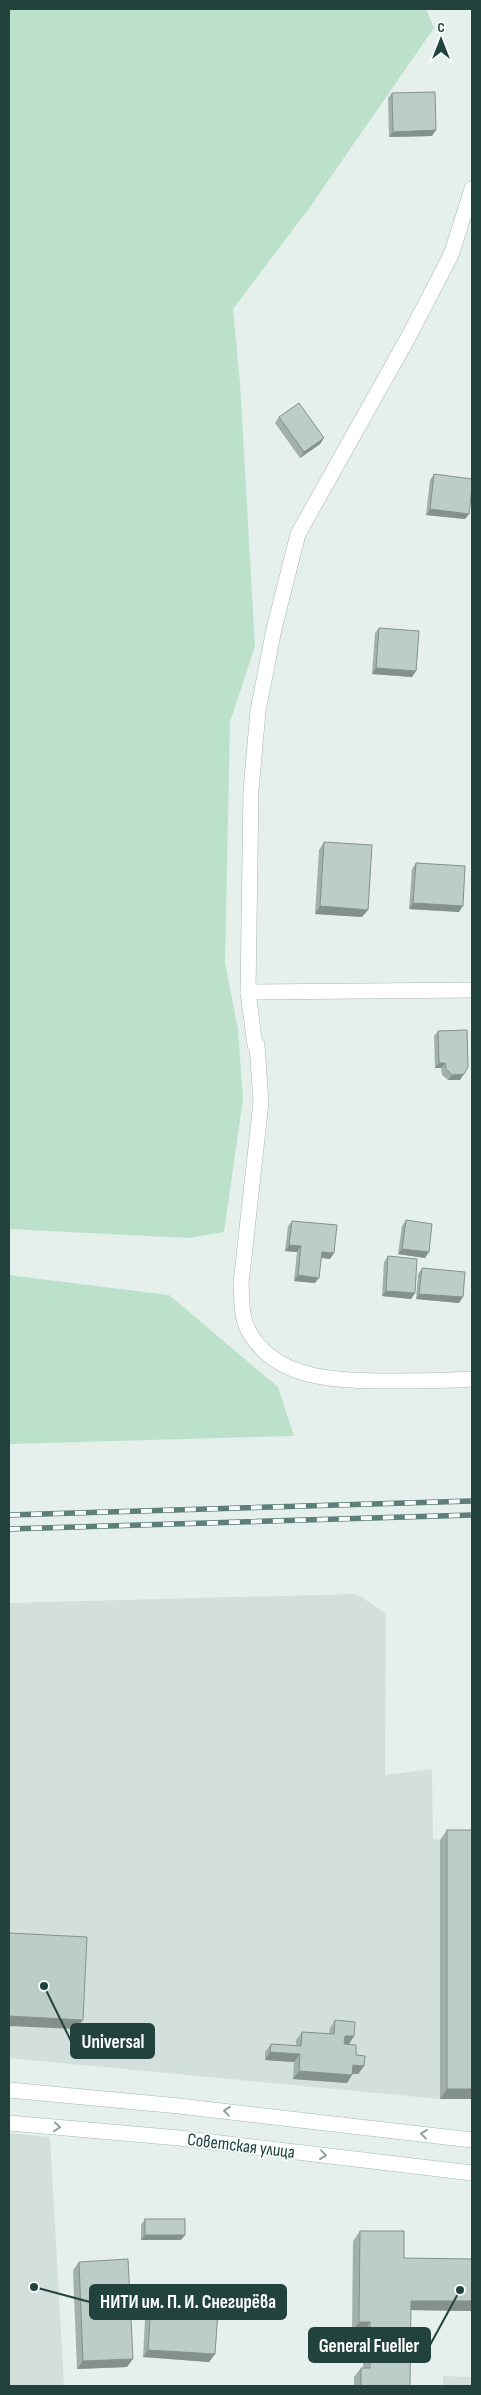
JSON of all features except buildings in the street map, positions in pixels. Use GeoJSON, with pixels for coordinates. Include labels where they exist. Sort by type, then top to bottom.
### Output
{"type":"FeatureCollection","features":[{"type":"Feature","properties":{"kind":"street"},"geometry":{"type":"LineString","coordinates":[[472,189],[451,256],[409,336],[298,534],[274,629],[258,711],[251,790],[248,992],[255,1045],[257,1045],[261,1102],[241,1284],[243,1315],[248,1330],[264,1353],[294,1370],[330,1379],[431,1382],[472,1379]]}},
{"type":"Feature","properties":{"kind":"street"},"geometry":{"type":"LineString","coordinates":[[248,992],[472,990]]}},
{"type":"Feature","properties":{"kind":"street","name":"Советская улица"},"geometry":{"type":"LineString","coordinates":[[9,2090],[179,2106],[472,2140]]}},
{"type":"Feature","properties":{"kind":"street","name":"Советская улица"},"geometry":{"type":"LineString","coordinates":[[9,2123],[179,2138],[472,2173]]}},
{"type":"Feature","properties":{"kind":"shaded area"},"geometry":{"type":"Polygon","coordinates":[[[357,1594],[386,1614],[385,1775],[432,1769],[433,1839],[440,1840],[440,2099],[9,2058],[9,1603],[357,1594]]]}},
{"type":"Feature","properties":{"kind":"shaded area"},"geometry":{"type":"Polygon","coordinates":[[[9,2133],[50,2137],[64,2386],[9,2386],[9,2133]]]}},
{"type":"Feature","properties":{"kind":"shaded area"},"geometry":{"type":"Polygon","coordinates":[[[443,2376],[472,2377],[472,2386],[443,2386],[443,2376]]]}},
{"type":"Feature","properties":{"kind":"green space"},"geometry":{"type":"Polygon","coordinates":[[[9,9],[426,9],[434,28],[310,207],[233,309],[240,383],[255,646],[230,722],[225,962],[238,1030],[243,1099],[224,1232],[189,1238],[9,1229],[9,9]]]}},
{"type":"Feature","properties":{"kind":"green space"},"geometry":{"type":"Polygon","coordinates":[[[9,1275],[169,1295],[278,1387],[294,1436],[9,1444],[9,1275]]]}},
{"type":"Feature","properties":{"kind":"railway"},"geometry":{"type":"LineString","coordinates":[[9,1515],[472,1501]]}},
{"type":"Feature","properties":{"kind":"railway"},"geometry":{"type":"LineString","coordinates":[[9,1529],[472,1515]]}},
{"type":"Feature","properties":{"kind":"place","name":"Universal"},"geometry":{"type":"Point","coordinates":[44,1986]}},
{"type":"Feature","properties":{"kind":"place","name":"НИТИ им. П. И. Снегирёва"},"geometry":{"type":"Point","coordinates":[34,2287]}},
{"type":"Feature","properties":{"kind":"place","name":"General Fueller"},"geometry":{"type":"Point","coordinates":[460,2290]}}]}
